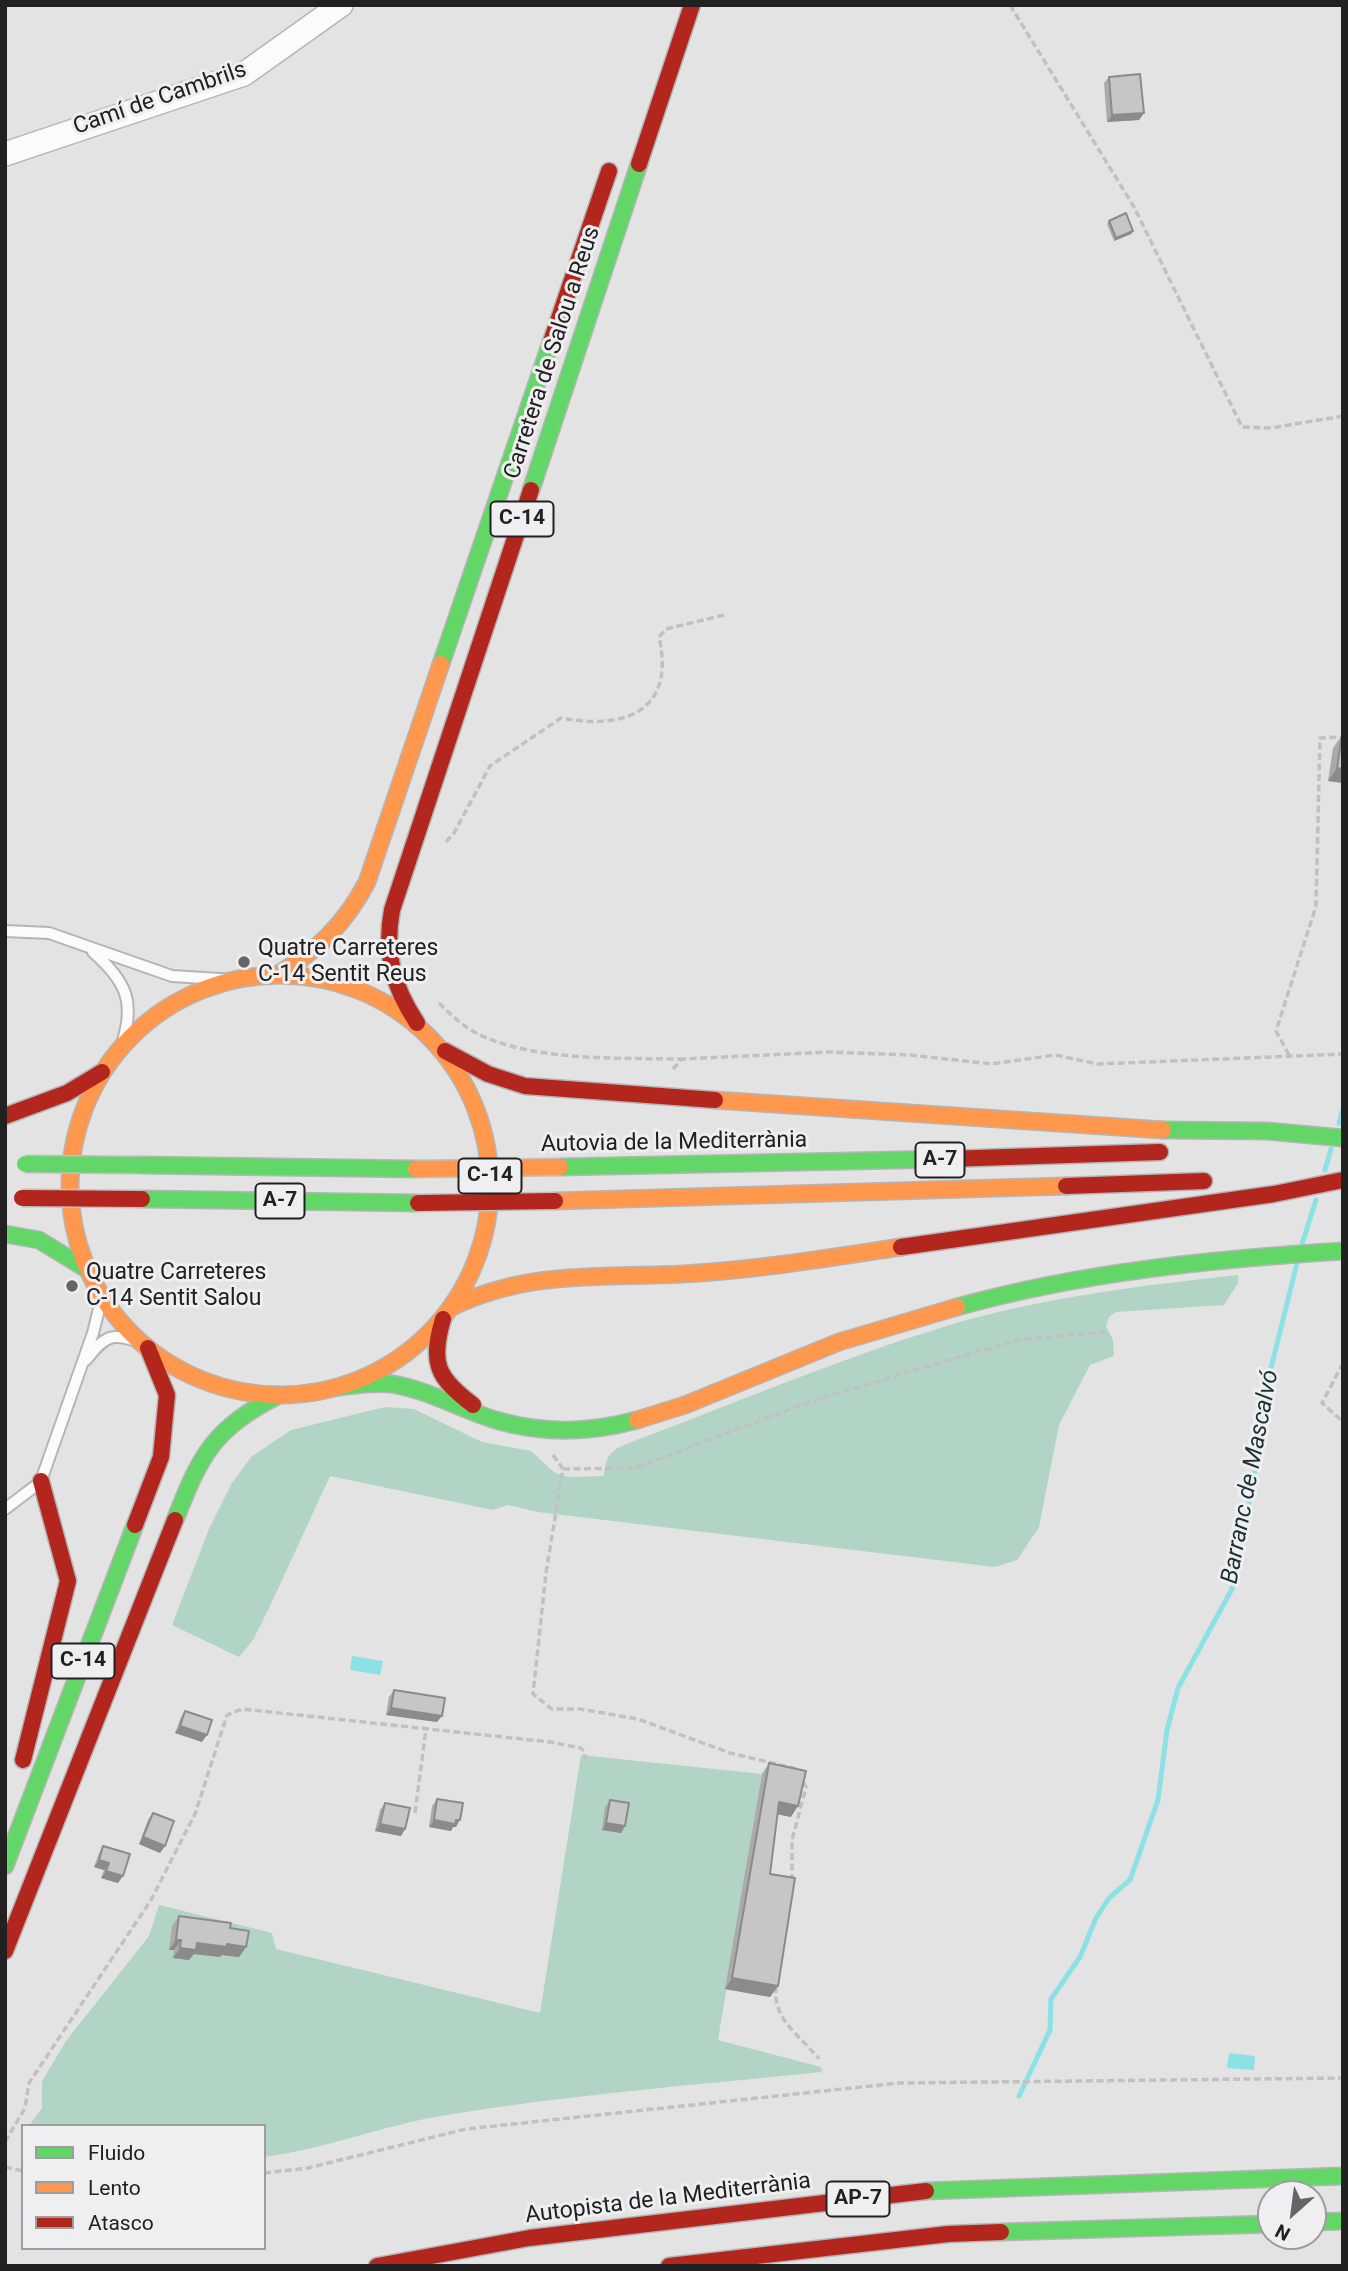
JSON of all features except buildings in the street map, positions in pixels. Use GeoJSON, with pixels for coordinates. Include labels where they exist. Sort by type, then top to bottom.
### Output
{"type":"FeatureCollection","features":[{"type":"Feature","properties":{"kind":"main road","name":"Carretera de Salou a Reus"},"geometry":{"type":"LineString","coordinates":[[422,1030],[392,978],[386,946],[392,910],[692,5]]}},
{"type":"Feature","properties":{"kind":"main road","name":"C-14"},"geometry":{"type":"LineString","coordinates":[[277,975],[329,940],[355,906],[368,882],[616,149]]}},
{"type":"Feature","properties":{"kind":"main road","name":"C-14"},"geometry":{"type":"LineString","coordinates":[[277,975],[303,976],[355,989],[402,1014],[422,1030],[460,1077],[476,1108],[486,1141],[490,1176],[489,1211],[482,1245],[469,1277],[447,1313],[396,1361],[368,1376],[339,1387],[279,1395],[244,1392],[210,1383],[177,1368],[145,1346],[109,1308],[97,1288],[88,1270],[71,1213],[72,1154],[88,1098],[102,1072],[121,1047],[145,1023],[173,1004],[203,989],[235,980],[277,975]]}},
{"type":"Feature","properties":{"kind":"main road"},"geometry":{"type":"LineString","coordinates":[[440,1049],[488,1074],[516,1084],[919,1116],[1343,1140]]}},
{"type":"Feature","properties":{"kind":"main road"},"geometry":{"type":"LineString","coordinates":[[5,1116],[67,1093],[102,1072]]}},
{"type":"Feature","properties":{"kind":"main road"},"geometry":{"type":"LineString","coordinates":[[1240,1148],[1321,1140]]}},
{"type":"Feature","properties":{"kind":"main road","name":"Autovia de la Mediterrània"},"geometry":{"type":"LineString","coordinates":[[5,1163],[416,1169],[853,1163],[1173,1151]]}},
{"type":"Feature","properties":{"kind":"main road"},"geometry":{"type":"LineString","coordinates":[[1274,1178],[1343,1179]]}},
{"type":"Feature","properties":{"kind":"main road"},"geometry":{"type":"LineString","coordinates":[[497,1422],[452,1391],[442,1380],[435,1355],[447,1313],[477,1292],[512,1282],[714,1272],[1274,1194],[1343,1179]]}},
{"type":"Feature","properties":{"kind":"main road","name":"A-7"},"geometry":{"type":"LineString","coordinates":[[14,1198],[418,1203],[555,1201],[846,1195],[1227,1180]]}},
{"type":"Feature","properties":{"kind":"main road"},"geometry":{"type":"LineString","coordinates":[[5,1234],[39,1240],[88,1270]]}},
{"type":"Feature","properties":{"kind":"main road"},"geometry":{"type":"LineString","coordinates":[[339,1387],[392,1384],[497,1422],[548,1432],[592,1430],[663,1412],[839,1342],[984,1299],[1088,1276],[1239,1256],[1343,1251]]}},
{"type":"Feature","properties":{"kind":"main road","name":"C-14"},"geometry":{"type":"LineString","coordinates":[[5,1866],[161,1457],[167,1395],[145,1346]]}},
{"type":"Feature","properties":{"kind":"main road","name":"C-14"},"geometry":{"type":"LineString","coordinates":[[5,1951],[197,1464],[232,1422],[248,1410],[279,1395]]}},
{"type":"Feature","properties":{"kind":"main road"},"geometry":{"type":"LineString","coordinates":[[20,1771],[68,1581],[41,1481]]}},
{"type":"Feature","properties":{"kind":"main road","name":"Autopista de la Mediterrània"},"geometry":{"type":"LineString","coordinates":[[377,2266],[529,2238],[935,2190],[1343,2176]]}},
{"type":"Feature","properties":{"kind":"main road","name":"AP-7"},"geometry":{"type":"LineString","coordinates":[[669,2266],[948,2234],[1257,2224]]}},
{"type":"Feature","properties":{"kind":"street","name":"Camí de Cambrils"},"geometry":{"type":"LineString","coordinates":[[5,154],[244,74],[341,5]]}},
{"type":"Feature","properties":{"kind":"lane"},"geometry":{"type":"LineString","coordinates":[[452,732],[457,750]]}},
{"type":"Feature","properties":{"kind":"lane"},"geometry":{"type":"LineString","coordinates":[[375,814],[399,794]]}},
{"type":"Feature","properties":{"kind":"lane"},"geometry":{"type":"LineString","coordinates":[[419,829],[440,810]]}},
{"type":"Feature","properties":{"kind":"lane"},"geometry":{"type":"LineString","coordinates":[[357,862],[368,882]]}},
{"type":"Feature","properties":{"kind":"lane"},"geometry":{"type":"LineString","coordinates":[[5,930],[49,933],[172,976],[235,980]]}},
{"type":"Feature","properties":{"kind":"lane"},"geometry":{"type":"LineString","coordinates":[[88,948],[115,971],[123,986],[129,1018],[121,1047]]}},
{"type":"Feature","properties":{"kind":"lane"},"geometry":{"type":"LineString","coordinates":[[5,1509],[41,1481],[99,1309],[97,1288]]}},
{"type":"Feature","properties":{"kind":"lane"},"geometry":{"type":"LineString","coordinates":[[78,1371],[105,1339],[114,1336],[145,1346]]}},
{"type":"Feature","properties":{"kind":"path"},"geometry":{"type":"LineString","coordinates":[[1010,5],[1134,207],[1242,427],[1271,428],[1343,416]]}},
{"type":"Feature","properties":{"kind":"path"},"geometry":{"type":"LineString","coordinates":[[441,847],[454,833],[490,766],[561,718],[601,724],[632,716],[646,705],[659,684],[663,665],[659,637],[666,629],[724,615]]}},
{"type":"Feature","properties":{"kind":"path"},"geometry":{"type":"LineString","coordinates":[[1289,1055],[1276,1031],[1316,906],[1320,738],[1343,737]]}},
{"type":"Feature","properties":{"kind":"path"},"geometry":{"type":"LineString","coordinates":[[437,1001],[458,1021],[488,1039],[550,1053],[682,1059],[830,1052],[910,1055],[992,1064],[1055,1055],[1098,1064],[1343,1054]]}},
{"type":"Feature","properties":{"kind":"path"},"geometry":{"type":"LineString","coordinates":[[649,1094],[682,1059]]}},
{"type":"Feature","properties":{"kind":"path"},"geometry":{"type":"LineString","coordinates":[[564,1469],[635,1468],[810,1402],[972,1353],[1024,1339],[1105,1332]]}},
{"type":"Feature","properties":{"kind":"path"},"geometry":{"type":"LineString","coordinates":[[1343,1363],[1322,1403],[1343,1422]]}},
{"type":"Feature","properties":{"kind":"path"},"geometry":{"type":"LineString","coordinates":[[548,1432],[551,1452],[564,1469],[546,1573],[533,1694],[552,1709],[580,1709],[638,1719],[730,1753],[798,1769],[806,1787],[792,1840],[792,1885]]}},
{"type":"Feature","properties":{"kind":"path"},"geometry":{"type":"LineString","coordinates":[[5,2142],[25,2108],[29,2083],[151,1900],[195,1814],[228,1715],[242,1709],[581,1748],[585,1753],[585,1761]]}},
{"type":"Feature","properties":{"kind":"path"},"geometry":{"type":"LineString","coordinates":[[415,1813],[426,1729]]}},
{"type":"Feature","properties":{"kind":"path"},"geometry":{"type":"LineString","coordinates":[[778,1974],[774,2001],[781,2016],[797,2038],[819,2059]]}},
{"type":"Feature","properties":{"kind":"path"},"geometry":{"type":"LineString","coordinates":[[266,2173],[308,2168],[466,2129],[900,2082],[1343,2078]]}},
{"type":"Feature","properties":{"kind":"green space"},"geometry":{"type":"Polygon","coordinates":[[[1238,1275],[1238,1283],[1224,1305],[1116,1312],[1109,1317],[1106,1326],[1113,1340],[1114,1356],[1090,1365],[1059,1425],[1039,1527],[1017,1560],[995,1567],[538,1512],[508,1505],[493,1510],[330,1476],[253,1640],[239,1657],[172,1625],[209,1529],[232,1483],[251,1457],[291,1430],[385,1407],[414,1409],[482,1442],[531,1451],[555,1473],[569,1477],[604,1476],[609,1456],[626,1444],[821,1369],[940,1328],[1050,1301],[1238,1275]]]}},
{"type":"Feature","properties":{"kind":"green space"},"geometry":{"type":"Polygon","coordinates":[[[581,1755],[762,1774],[718,2040],[821,2067],[822,2072],[631,2091],[441,2116],[309,2149],[266,2157],[266,2124],[30,2124],[42,2108],[42,2081],[66,2041],[149,1936],[159,1905],[272,1933],[276,1949],[540,2013],[581,1755]]]}},
{"type":"Feature","properties":{"kind":"water"},"geometry":{"type":"Polygon","coordinates":[[[352,1656],[383,1661],[380,1675],[350,1670],[352,1656]]]}},
{"type":"Feature","properties":{"kind":"water"},"geometry":{"type":"Polygon","coordinates":[[[1229,2053],[1255,2056],[1254,2070],[1227,2068],[1229,2053]]]}},
{"type":"Feature","properties":{"kind":"waterway","name":"Barranc de Mascalvó"},"geometry":{"type":"LineString","coordinates":[[1339,1123],[1343,1109]]}},
{"type":"Feature","properties":{"kind":"waterway","name":"Barranc de Mascalvó"},"geometry":{"type":"LineString","coordinates":[[1325,1170],[1331,1149]]}},
{"type":"Feature","properties":{"kind":"waterway","name":"Barranc de Mascalvó"},"geometry":{"type":"LineString","coordinates":[[1302,1244],[1316,1200]]}},
{"type":"Feature","properties":{"kind":"waterway","name":"Barranc de Mascalvó"},"geometry":{"type":"LineString","coordinates":[[1019,2096],[1050,2030],[1051,1999],[1080,1957],[1096,1918],[1109,1898],[1130,1880],[1158,1800],[1167,1730],[1178,1688],[1232,1589],[1260,1445],[1271,1368],[1297,1263]]}},
{"type":"Feature","properties":{"kind":"traffic: fast"},"geometry":{"type":"LineString","coordinates":[[531,490],[639,164]]}},
{"type":"Feature","properties":{"kind":"traffic: fast"},"geometry":{"type":"LineString","coordinates":[[441,664],[552,339]]}},
{"type":"Feature","properties":{"kind":"traffic: fast"},"geometry":{"type":"LineString","coordinates":[[1163,1130],[1267,1131],[1343,1138]]}},
{"type":"Feature","properties":{"kind":"traffic: fast"},"geometry":{"type":"LineString","coordinates":[[560,1167],[947,1159]]}},
{"type":"Feature","properties":{"kind":"traffic: fast"},"geometry":{"type":"LineString","coordinates":[[25,1164],[140,1165]]}},
{"type":"Feature","properties":{"kind":"traffic: fast"},"geometry":{"type":"LineString","coordinates":[[140,1165],[416,1169]]}},
{"type":"Feature","properties":{"kind":"traffic: fast"},"geometry":{"type":"LineString","coordinates":[[142,1199],[418,1203]]}},
{"type":"Feature","properties":{"kind":"traffic: fast"},"geometry":{"type":"LineString","coordinates":[[5,1234],[39,1240],[88,1270]]}},
{"type":"Feature","properties":{"kind":"traffic: fast"},"geometry":{"type":"LineString","coordinates":[[957,1307],[1052,1285],[1148,1269],[1343,1251]]}},
{"type":"Feature","properties":{"kind":"traffic: fast"},"geometry":{"type":"LineString","coordinates":[[339,1387],[392,1384],[499,1421],[550,1430],[585,1429],[637,1420]]}},
{"type":"Feature","properties":{"kind":"traffic: fast"},"geometry":{"type":"LineString","coordinates":[[175,1520],[193,1477],[212,1446],[239,1420],[279,1395]]}},
{"type":"Feature","properties":{"kind":"traffic: fast"},"geometry":{"type":"LineString","coordinates":[[5,1866],[135,1525]]}},
{"type":"Feature","properties":{"kind":"traffic: fast"},"geometry":{"type":"LineString","coordinates":[[926,2191],[1343,2176]]}},
{"type":"Feature","properties":{"kind":"traffic: fast"},"geometry":{"type":"LineString","coordinates":[[1327,2222],[1343,2221]]}},
{"type":"Feature","properties":{"kind":"traffic: fast"},"geometry":{"type":"LineString","coordinates":[[1001,2232],[1257,2224]]}},
{"type":"Feature","properties":{"kind":"traffic: slow"},"geometry":{"type":"LineString","coordinates":[[277,975],[329,935],[349,911],[367,882],[441,664]]}},
{"type":"Feature","properties":{"kind":"traffic: slow"},"geometry":{"type":"LineString","coordinates":[[280,975],[321,979],[360,991],[397,1010],[428,1037],[455,1068],[474,1105],[486,1144],[490,1185],[486,1226],[474,1265],[455,1302],[428,1333],[397,1360],[360,1379],[321,1391],[280,1395],[239,1391],[200,1379],[163,1360],[132,1333],[105,1302],[86,1265],[74,1226],[70,1185],[74,1144],[86,1105],[105,1068],[132,1037],[163,1010],[200,991],[239,979],[280,975]]}},
{"type":"Feature","properties":{"kind":"traffic: slow"},"geometry":{"type":"LineString","coordinates":[[715,1100],[1163,1130]]}},
{"type":"Feature","properties":{"kind":"traffic: slow"},"geometry":{"type":"LineString","coordinates":[[416,1169],[560,1167]]}},
{"type":"Feature","properties":{"kind":"traffic: slow"},"geometry":{"type":"LineString","coordinates":[[555,1201],[1066,1186]]}},
{"type":"Feature","properties":{"kind":"traffic: slow"},"geometry":{"type":"LineString","coordinates":[[452,1307],[481,1295],[537,1281],[738,1270],[901,1247]]}},
{"type":"Feature","properties":{"kind":"traffic: slow"},"geometry":{"type":"LineString","coordinates":[[637,1420],[685,1405],[839,1342],[957,1307]]}},
{"type":"Feature","properties":{"kind":"traffic: jam"},"geometry":{"type":"LineString","coordinates":[[639,164],[692,5]]}},
{"type":"Feature","properties":{"kind":"traffic: jam"},"geometry":{"type":"LineString","coordinates":[[552,339],[609,171]]}},
{"type":"Feature","properties":{"kind":"traffic: jam"},"geometry":{"type":"LineString","coordinates":[[417,1023],[402,996],[392,969],[389,941],[392,910],[531,490]]}},
{"type":"Feature","properties":{"kind":"traffic: jam"},"geometry":{"type":"LineString","coordinates":[[445,1051],[488,1074],[525,1086],[715,1100]]}},
{"type":"Feature","properties":{"kind":"traffic: jam"},"geometry":{"type":"LineString","coordinates":[[5,1116],[67,1093],[102,1072]]}},
{"type":"Feature","properties":{"kind":"traffic: jam"},"geometry":{"type":"LineString","coordinates":[[947,1159],[1160,1152]]}},
{"type":"Feature","properties":{"kind":"traffic: jam"},"geometry":{"type":"LineString","coordinates":[[901,1247],[1274,1194],[1343,1180]]}},
{"type":"Feature","properties":{"kind":"traffic: jam"},"geometry":{"type":"LineString","coordinates":[[1066,1186],[1204,1181]]}},
{"type":"Feature","properties":{"kind":"traffic: jam"},"geometry":{"type":"LineString","coordinates":[[22,1198],[142,1199]]}},
{"type":"Feature","properties":{"kind":"traffic: jam"},"geometry":{"type":"LineString","coordinates":[[418,1203],[555,1201]]}},
{"type":"Feature","properties":{"kind":"traffic: jam"},"geometry":{"type":"LineString","coordinates":[[443,1319],[437,1347],[440,1368],[451,1386],[473,1405]]}},
{"type":"Feature","properties":{"kind":"traffic: jam"},"geometry":{"type":"LineString","coordinates":[[135,1525],[161,1457],[167,1395],[148,1348]]}},
{"type":"Feature","properties":{"kind":"traffic: jam"},"geometry":{"type":"LineString","coordinates":[[23,1760],[68,1581],[41,1481]]}},
{"type":"Feature","properties":{"kind":"traffic: jam"},"geometry":{"type":"LineString","coordinates":[[5,1951],[175,1520]]}},
{"type":"Feature","properties":{"kind":"traffic: jam"},"geometry":{"type":"LineString","coordinates":[[377,2266],[529,2238],[926,2191]]}},
{"type":"Feature","properties":{"kind":"traffic: jam"},"geometry":{"type":"LineString","coordinates":[[669,2266],[948,2234],[1001,2232]]}},
{"type":"Feature","properties":{"kind":"place","name":"Quatre Carreteres C-14 Sentit Reus"},"geometry":{"type":"Point","coordinates":[244,962]}},
{"type":"Feature","properties":{"kind":"place","name":"Quatre Carreteres C-14 Sentit Salou"},"geometry":{"type":"Point","coordinates":[72,1286]}}]}
